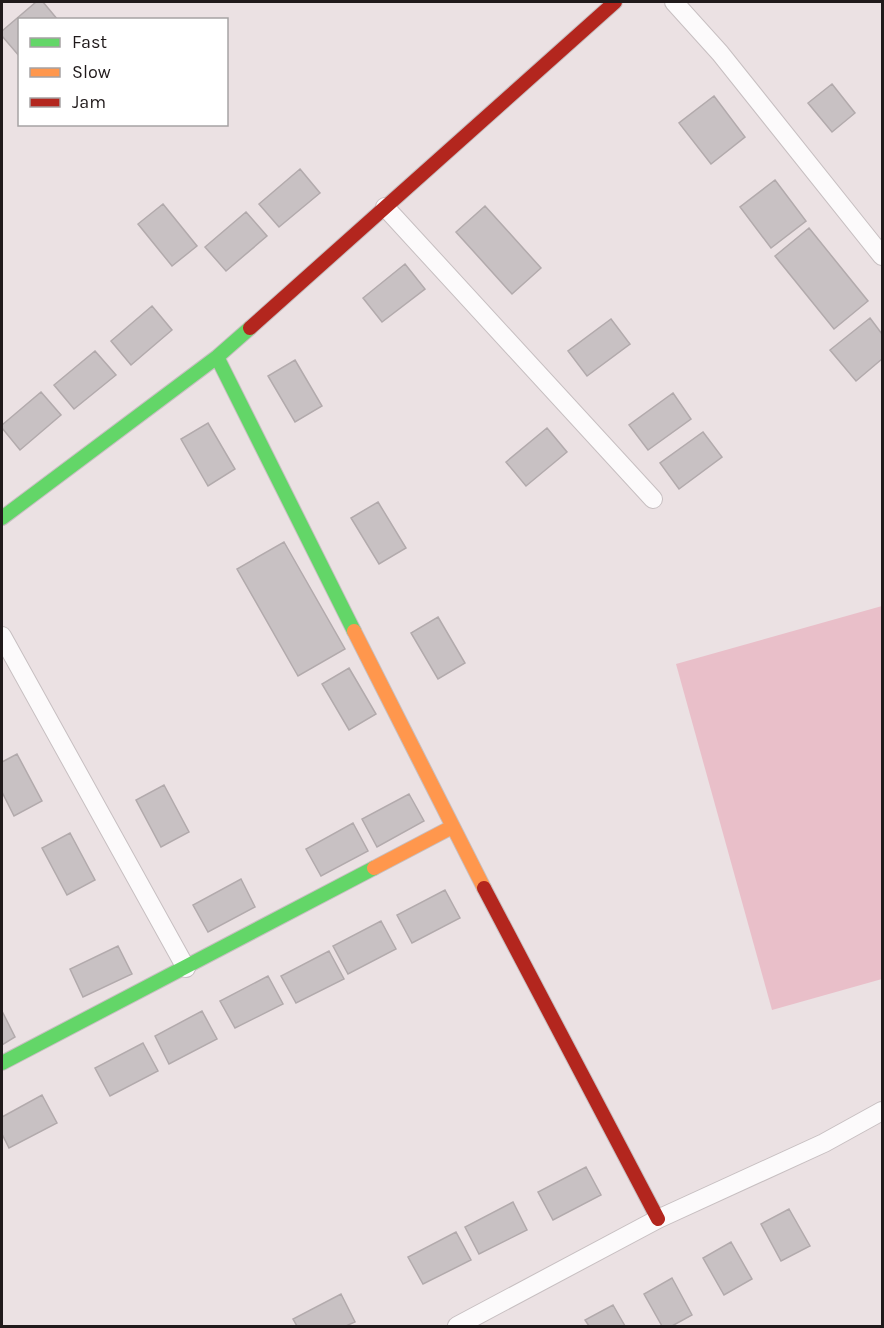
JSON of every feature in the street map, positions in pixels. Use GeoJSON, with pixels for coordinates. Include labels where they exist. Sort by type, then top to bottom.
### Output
{"type":"FeatureCollection","features":[{"type":"Feature","properties":{"kind":"street"},"geometry":{"type":"LineString","coordinates":[[2,518],[218,357],[615,2]]}},
{"type":"Feature","properties":{"kind":"street"},"geometry":{"type":"LineString","coordinates":[[674,2],[720,53],[882,256]]}},
{"type":"Feature","properties":{"kind":"street"},"geometry":{"type":"LineString","coordinates":[[386,207],[653,499]]}},
{"type":"Feature","properties":{"kind":"street"},"geometry":{"type":"LineString","coordinates":[[218,357],[452,827],[658,1220]]}},
{"type":"Feature","properties":{"kind":"street"},"geometry":{"type":"LineString","coordinates":[[2,636],[186,968]]}},
{"type":"Feature","properties":{"kind":"street"},"geometry":{"type":"LineString","coordinates":[[2,1063],[452,827]]}},
{"type":"Feature","properties":{"kind":"street"},"geometry":{"type":"LineString","coordinates":[[457,1326],[658,1220],[824,1143],[882,1111]]}},
{"type":"Feature","properties":{"kind":"shaded area"},"geometry":{"type":"Polygon","coordinates":[[[882,606],[882,979],[772,1010],[676,664],[882,606]]]}},
{"type":"Feature","properties":{"kind":"building"},"geometry":{"type":"Polygon","coordinates":[[[36,2],[43,2],[56,18],[18,18],[18,55],[2,36],[2,31],[36,2]]]}},
{"type":"Feature","properties":{"kind":"building"},"geometry":{"type":"Polygon","coordinates":[[[832,84],[855,113],[832,132],[808,103],[832,84]]]}},
{"type":"Feature","properties":{"kind":"building"},"geometry":{"type":"Polygon","coordinates":[[[714,96],[745,137],[711,164],[679,123],[714,96]]]}},
{"type":"Feature","properties":{"kind":"building"},"geometry":{"type":"Polygon","coordinates":[[[300,169],[320,193],[279,227],[259,204],[300,169]]]}},
{"type":"Feature","properties":{"kind":"building"},"geometry":{"type":"Polygon","coordinates":[[[775,180],[806,221],[771,248],[740,207],[775,180]]]}},
{"type":"Feature","properties":{"kind":"building"},"geometry":{"type":"Polygon","coordinates":[[[163,204],[197,246],[172,266],[138,224],[163,204]]]}},
{"type":"Feature","properties":{"kind":"building"},"geometry":{"type":"Polygon","coordinates":[[[485,206],[541,268],[512,294],[456,232],[485,206]]]}},
{"type":"Feature","properties":{"kind":"building"},"geometry":{"type":"Polygon","coordinates":[[[246,212],[267,236],[226,271],[205,247],[246,212]]]}},
{"type":"Feature","properties":{"kind":"building"},"geometry":{"type":"Polygon","coordinates":[[[809,228],[868,301],[834,329],[775,256],[809,228]]]}},
{"type":"Feature","properties":{"kind":"building"},"geometry":{"type":"Polygon","coordinates":[[[405,264],[425,289],[382,322],[363,298],[405,264]]]}},
{"type":"Feature","properties":{"kind":"building"},"geometry":{"type":"Polygon","coordinates":[[[152,306],[172,330],[131,365],[111,341],[152,306]]]}},
{"type":"Feature","properties":{"kind":"building"},"geometry":{"type":"Polygon","coordinates":[[[870,318],[882,334],[882,359],[856,381],[830,350],[870,318]]]}},
{"type":"Feature","properties":{"kind":"building"},"geometry":{"type":"Polygon","coordinates":[[[611,319],[630,344],[587,376],[568,351],[611,319]]]}},
{"type":"Feature","properties":{"kind":"building"},"geometry":{"type":"Polygon","coordinates":[[[95,351],[116,375],[74,409],[54,385],[95,351]]]}},
{"type":"Feature","properties":{"kind":"building"},"geometry":{"type":"Polygon","coordinates":[[[295,360],[322,406],[295,422],[268,376],[295,360]]]}},
{"type":"Feature","properties":{"kind":"building"},"geometry":{"type":"Polygon","coordinates":[[[41,392],[61,415],[20,450],[2,425],[41,392]]]}},
{"type":"Feature","properties":{"kind":"building"},"geometry":{"type":"Polygon","coordinates":[[[673,393],[691,419],[648,450],[629,425],[673,393]]]}},
{"type":"Feature","properties":{"kind":"building"},"geometry":{"type":"Polygon","coordinates":[[[208,423],[235,469],[208,486],[181,439],[208,423]]]}},
{"type":"Feature","properties":{"kind":"building"},"geometry":{"type":"Polygon","coordinates":[[[547,428],[567,452],[526,486],[506,462],[547,428]]]}},
{"type":"Feature","properties":{"kind":"building"},"geometry":{"type":"Polygon","coordinates":[[[703,432],[722,457],[679,489],[660,463],[703,432]]]}},
{"type":"Feature","properties":{"kind":"building"},"geometry":{"type":"Polygon","coordinates":[[[378,502],[406,548],[379,564],[351,518],[378,502]]]}},
{"type":"Feature","properties":{"kind":"building"},"geometry":{"type":"Polygon","coordinates":[[[284,542],[345,649],[298,676],[237,569],[284,542]]]}},
{"type":"Feature","properties":{"kind":"building"},"geometry":{"type":"Polygon","coordinates":[[[438,617],[465,663],[438,679],[411,633],[438,617]]]}},
{"type":"Feature","properties":{"kind":"building"},"geometry":{"type":"Polygon","coordinates":[[[349,668],[376,714],[349,730],[322,684],[349,668]]]}},
{"type":"Feature","properties":{"kind":"building"},"geometry":{"type":"Polygon","coordinates":[[[17,754],[42,801],[14,816],[2,792],[2,762],[17,754]]]}},
{"type":"Feature","properties":{"kind":"building"},"geometry":{"type":"Polygon","coordinates":[[[164,785],[189,832],[161,847],[136,800],[164,785]]]}},
{"type":"Feature","properties":{"kind":"building"},"geometry":{"type":"Polygon","coordinates":[[[409,794],[424,821],[377,847],[362,819],[409,794]]]}},
{"type":"Feature","properties":{"kind":"building"},"geometry":{"type":"Polygon","coordinates":[[[353,823],[368,851],[321,876],[306,849],[353,823]]]}},
{"type":"Feature","properties":{"kind":"building"},"geometry":{"type":"Polygon","coordinates":[[[70,833],[95,880],[67,895],[42,848],[70,833]]]}},
{"type":"Feature","properties":{"kind":"building"},"geometry":{"type":"Polygon","coordinates":[[[241,879],[255,907],[208,932],[193,905],[241,879]]]}},
{"type":"Feature","properties":{"kind":"building"},"geometry":{"type":"Polygon","coordinates":[[[445,890],[460,918],[412,943],[397,915],[445,890]]]}},
{"type":"Feature","properties":{"kind":"building"},"geometry":{"type":"Polygon","coordinates":[[[381,921],[396,949],[348,974],[333,946],[381,921]]]}},
{"type":"Feature","properties":{"kind":"building"},"geometry":{"type":"Polygon","coordinates":[[[118,946],[132,974],[83,997],[70,969],[118,946]]]}},
{"type":"Feature","properties":{"kind":"building"},"geometry":{"type":"Polygon","coordinates":[[[329,951],[344,979],[296,1003],[281,976],[329,951]]]}},
{"type":"Feature","properties":{"kind":"building"},"geometry":{"type":"Polygon","coordinates":[[[268,976],[283,1004],[235,1028],[220,1001],[268,976]]]}},
{"type":"Feature","properties":{"kind":"building"},"geometry":{"type":"Polygon","coordinates":[[[2,1011],[15,1037],[2,1045],[2,1011]]]}},
{"type":"Feature","properties":{"kind":"building"},"geometry":{"type":"Polygon","coordinates":[[[202,1011],[217,1039],[169,1064],[155,1036],[202,1011]]]}},
{"type":"Feature","properties":{"kind":"building"},"geometry":{"type":"Polygon","coordinates":[[[143,1043],[158,1071],[110,1096],[95,1068],[143,1043]]]}},
{"type":"Feature","properties":{"kind":"building"},"geometry":{"type":"Polygon","coordinates":[[[42,1095],[57,1123],[9,1148],[2,1134],[2,1117],[42,1095]]]}},
{"type":"Feature","properties":{"kind":"building"},"geometry":{"type":"Polygon","coordinates":[[[586,1167],[601,1195],[553,1220],[538,1192],[586,1167]]]}},
{"type":"Feature","properties":{"kind":"building"},"geometry":{"type":"Polygon","coordinates":[[[513,1202],[527,1230],[479,1254],[465,1227],[513,1202]]]}},
{"type":"Feature","properties":{"kind":"building"},"geometry":{"type":"Polygon","coordinates":[[[789,1209],[810,1246],[781,1261],[761,1224],[789,1209]]]}},
{"type":"Feature","properties":{"kind":"building"},"geometry":{"type":"Polygon","coordinates":[[[456,1232],[471,1260],[423,1284],[408,1257],[456,1232]]]}},
{"type":"Feature","properties":{"kind":"building"},"geometry":{"type":"Polygon","coordinates":[[[731,1242],[752,1279],[724,1295],[703,1258],[731,1242]]]}},
{"type":"Feature","properties":{"kind":"building"},"geometry":{"type":"Polygon","coordinates":[[[672,1278],[692,1315],[672,1326],[662,1326],[644,1294],[672,1278]]]}},
{"type":"Feature","properties":{"kind":"building"},"geometry":{"type":"Polygon","coordinates":[[[341,1294],[355,1322],[346,1326],[297,1326],[293,1319],[341,1294]]]}},
{"type":"Feature","properties":{"kind":"building"},"geometry":{"type":"Polygon","coordinates":[[[613,1305],[625,1326],[589,1326],[585,1320],[613,1305]]]}},
{"type":"Feature","properties":{"kind":"traffic: fast"},"geometry":{"type":"LineString","coordinates":[[2,518],[217,357],[250,328]]}},
{"type":"Feature","properties":{"kind":"traffic: fast"},"geometry":{"type":"LineString","coordinates":[[217,357],[354,631]]}},
{"type":"Feature","properties":{"kind":"traffic: fast"},"geometry":{"type":"LineString","coordinates":[[2,1063],[374,868]]}},
{"type":"Feature","properties":{"kind":"traffic: slow"},"geometry":{"type":"LineString","coordinates":[[354,631],[484,888]]}},
{"type":"Feature","properties":{"kind":"traffic: slow"},"geometry":{"type":"LineString","coordinates":[[374,868],[452,827]]}},
{"type":"Feature","properties":{"kind":"traffic: jam"},"geometry":{"type":"LineString","coordinates":[[250,328],[615,2]]}},
{"type":"Feature","properties":{"kind":"traffic: jam"},"geometry":{"type":"LineString","coordinates":[[484,888],[658,1219]]}}]}
